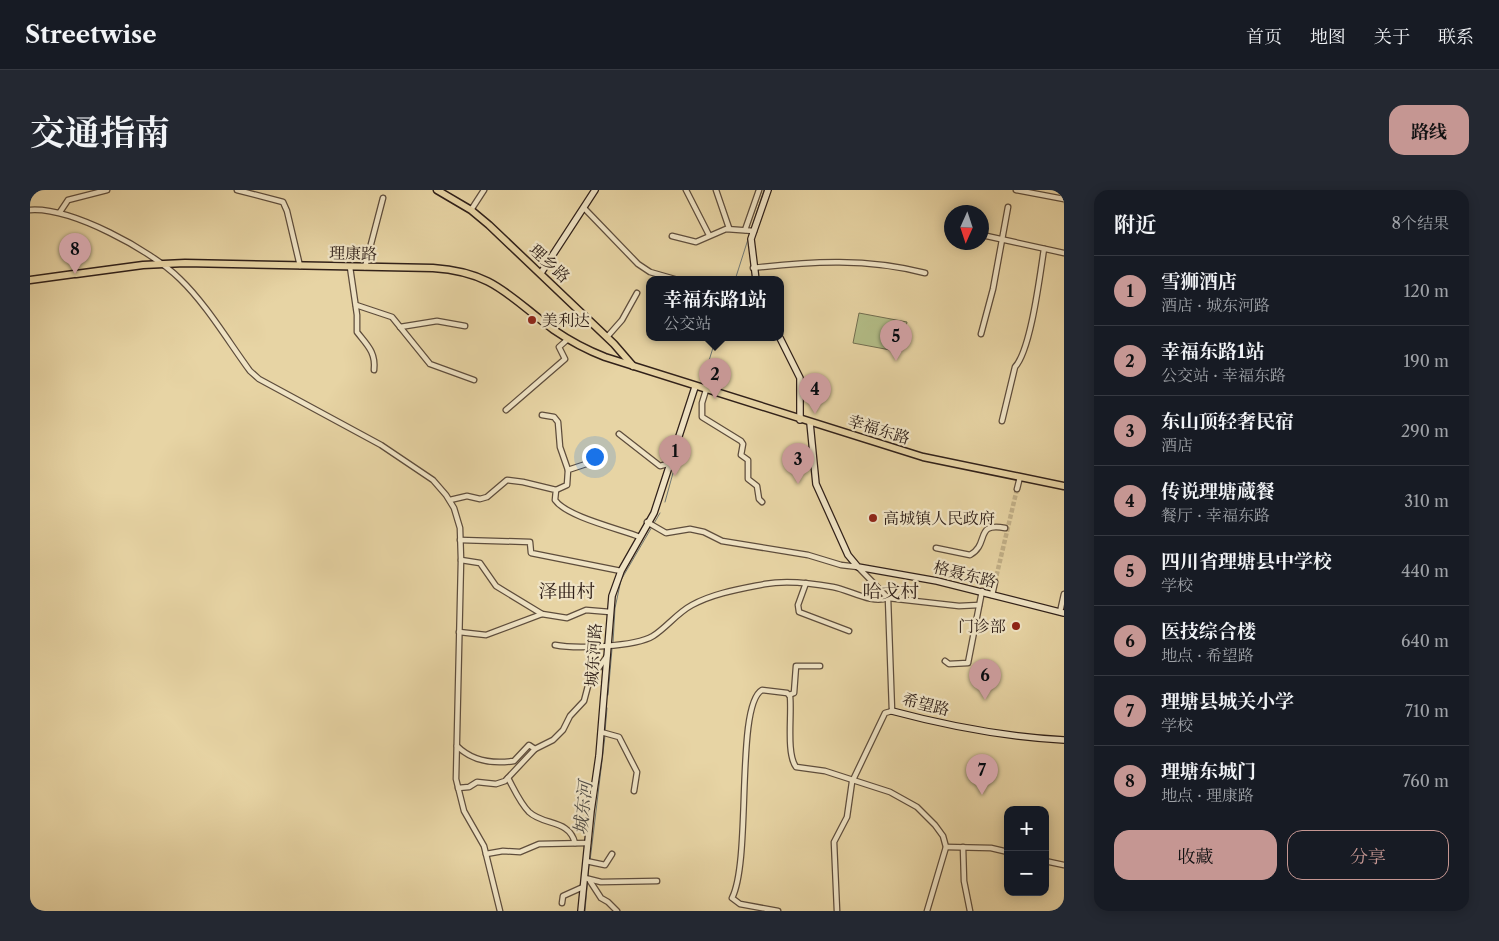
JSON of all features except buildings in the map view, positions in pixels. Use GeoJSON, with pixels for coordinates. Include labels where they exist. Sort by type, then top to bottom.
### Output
{"type":"FeatureCollection","features":[{"type":"Feature","properties":{"kind":"main road","name":"理乡路"},"geometry":{"type":"LineString","coordinates":[[437,190],[471,210],[541,273],[614,344],[634,367]]}},
{"type":"Feature","properties":{"kind":"main road","name":"理康路"},"geometry":{"type":"LineString","coordinates":[[30,280],[163,265],[445,269],[477,277],[514,296],[568,339],[605,357]]}},
{"type":"Feature","properties":{"kind":"main road"},"geometry":{"type":"LineString","coordinates":[[605,357],[612,352],[614,344]]}},
{"type":"Feature","properties":{"kind":"main road","name":"幸福东路"},"geometry":{"type":"LineString","coordinates":[[605,357],[695,387],[923,457],[1064,486]]}},
{"type":"Feature","properties":{"kind":"street"},"geometry":{"type":"LineString","coordinates":[[60,212],[68,200],[107,190]]}},
{"type":"Feature","properties":{"kind":"street"},"geometry":{"type":"LineString","coordinates":[[238,190],[283,202],[288,211],[300,266]]}},
{"type":"Feature","properties":{"kind":"street"},"geometry":{"type":"LineString","coordinates":[[471,210],[484,190]]}},
{"type":"Feature","properties":{"kind":"street"},"geometry":{"type":"LineString","coordinates":[[541,273],[595,190]]}},
{"type":"Feature","properties":{"kind":"street"},"geometry":{"type":"LineString","coordinates":[[686,190],[709,235]]}},
{"type":"Feature","properties":{"kind":"street"},"geometry":{"type":"LineString","coordinates":[[716,190],[730,228]]}},
{"type":"Feature","properties":{"kind":"street"},"geometry":{"type":"LineString","coordinates":[[755,276],[750,231],[759,190]]}},
{"type":"Feature","properties":{"kind":"street"},"geometry":{"type":"LineString","coordinates":[[750,231],[768,190]]}},
{"type":"Feature","properties":{"kind":"street"},"geometry":{"type":"LineString","coordinates":[[1016,190],[1064,199]]}},
{"type":"Feature","properties":{"kind":"street"},"geometry":{"type":"LineString","coordinates":[[365,267],[383,198]]}},
{"type":"Feature","properties":{"kind":"street"},"geometry":{"type":"LineString","coordinates":[[982,334],[1008,207]]}},
{"type":"Feature","properties":{"kind":"street"},"geometry":{"type":"LineString","coordinates":[[584,208],[638,264],[650,272],[664,276]]}},
{"type":"Feature","properties":{"kind":"street"},"geometry":{"type":"LineString","coordinates":[[30,210],[60,212],[98,228],[163,265],[181,280],[250,371],[259,379],[381,445],[433,480],[450,500],[459,522],[461,560],[455,764],[458,788],[464,811],[486,854],[500,911]]}},
{"type":"Feature","properties":{"kind":"street"},"geometry":{"type":"LineString","coordinates":[[672,236],[696,242],[709,235],[730,228],[750,231]]}},
{"type":"Feature","properties":{"kind":"street"},"geometry":{"type":"LineString","coordinates":[[989,237],[1064,253]]}},
{"type":"Feature","properties":{"kind":"street"},"geometry":{"type":"LineString","coordinates":[[1002,421],[1015,367],[1021,360],[1029,337],[1044,249]]}},
{"type":"Feature","properties":{"kind":"street"},"geometry":{"type":"LineString","coordinates":[[753,268],[812,261],[854,261],[899,266],[925,272]]}},
{"type":"Feature","properties":{"kind":"street"},"geometry":{"type":"LineString","coordinates":[[350,267],[356,305],[357,332],[370,346],[375,362],[374,370]]}},
{"type":"Feature","properties":{"kind":"street"},"geometry":{"type":"LineString","coordinates":[[607,337],[622,320],[637,293]]}},
{"type":"Feature","properties":{"kind":"street"},"geometry":{"type":"LineString","coordinates":[[356,305],[392,317],[430,364],[474,380]]}},
{"type":"Feature","properties":{"kind":"street"},"geometry":{"type":"LineString","coordinates":[[400,327],[437,321],[465,326]]}},
{"type":"Feature","properties":{"kind":"street"},"geometry":{"type":"LineString","coordinates":[[506,410],[565,359],[559,347],[568,339]]}},
{"type":"Feature","properties":{"kind":"street"},"geometry":{"type":"LineString","coordinates":[[782,341],[800,378],[800,420]]}},
{"type":"Feature","properties":{"kind":"street","name":"城东河路"},"geometry":{"type":"LineString","coordinates":[[581,911],[587,879],[589,862],[588,843],[604,733],[610,612],[614,587],[640,537],[650,525],[695,387]]}},
{"type":"Feature","properties":{"kind":"street"},"geometry":{"type":"LineString","coordinates":[[706,390],[702,402],[702,417],[741,441],[743,444],[741,455],[748,460],[748,479],[757,486],[759,499],[762,502]]}},
{"type":"Feature","properties":{"kind":"street"},"geometry":{"type":"LineString","coordinates":[[450,500],[467,496],[480,499],[488,497],[507,480],[556,490],[567,484],[568,470],[560,447],[557,420],[554,416],[542,415]]}},
{"type":"Feature","properties":{"kind":"street"},"geometry":{"type":"LineString","coordinates":[[810,423],[816,484],[848,555],[888,598]]}},
{"type":"Feature","properties":{"kind":"street"},"geometry":{"type":"LineString","coordinates":[[619,434],[660,466],[671,463]]}},
{"type":"Feature","properties":{"kind":"street"},"geometry":{"type":"LineString","coordinates":[[568,470],[598,460]]}},
{"type":"Feature","properties":{"kind":"street"},"geometry":{"type":"LineString","coordinates":[[1018,489],[1020,477]]}},
{"type":"Feature","properties":{"kind":"street"},"geometry":{"type":"LineString","coordinates":[[556,490],[555,500],[568,510],[614,530],[640,537]]}},
{"type":"Feature","properties":{"kind":"street"},"geometry":{"type":"LineString","coordinates":[[650,525],[670,533],[690,528],[704,532],[722,541],[808,555],[841,565],[858,567]]}},
{"type":"Feature","properties":{"kind":"street"},"geometry":{"type":"LineString","coordinates":[[936,548],[970,555],[976,550],[988,528],[992,526],[1005,528]]}},
{"type":"Feature","properties":{"kind":"street"},"geometry":{"type":"LineString","coordinates":[[460,540],[530,542],[531,553],[621,571]]}},
{"type":"Feature","properties":{"kind":"street"},"geometry":{"type":"LineString","coordinates":[[461,560],[480,563],[496,586],[542,614],[567,618],[586,610],[610,612]]}},
{"type":"Feature","properties":{"kind":"street","name":"格聂东路"},"geometry":{"type":"LineString","coordinates":[[858,567],[982,591],[1062,613]]}},
{"type":"Feature","properties":{"kind":"street"},"geometry":{"type":"LineString","coordinates":[[992,595],[995,582]]}},
{"type":"Feature","properties":{"kind":"street"},"geometry":{"type":"LineString","coordinates":[[555,645],[573,648],[609,646],[652,636],[684,610],[711,596],[766,584],[806,583],[835,587],[877,600],[888,598],[958,606],[979,605]]}},
{"type":"Feature","properties":{"kind":"street"},"geometry":{"type":"LineString","coordinates":[[806,583],[798,605],[799,612],[849,632]]}},
{"type":"Feature","properties":{"kind":"street"},"geometry":{"type":"LineString","coordinates":[[945,660],[949,664],[968,663],[982,591]]}},
{"type":"Feature","properties":{"kind":"street"},"geometry":{"type":"LineString","coordinates":[[1062,613],[1064,594]]}},
{"type":"Feature","properties":{"kind":"street","name":"希望路"},"geometry":{"type":"LineString","coordinates":[[888,598],[892,711],[983,730],[1033,738],[1064,740]]}},
{"type":"Feature","properties":{"kind":"street"},"geometry":{"type":"LineString","coordinates":[[459,632],[486,635],[542,614]]}},
{"type":"Feature","properties":{"kind":"street"},"geometry":{"type":"LineString","coordinates":[[458,788],[469,787],[478,782],[496,784],[508,778],[535,749],[554,740],[563,730],[570,716],[584,701],[589,682],[607,656]]}},
{"type":"Feature","properties":{"kind":"street"},"geometry":{"type":"LineString","coordinates":[[778,911],[740,904],[732,898],[741,868],[748,729],[753,703],[760,690],[789,695],[794,693],[796,666],[820,666]]}},
{"type":"Feature","properties":{"kind":"street"},"geometry":{"type":"LineString","coordinates":[[789,695],[790,738],[794,766],[799,769],[825,772],[852,782],[890,792],[917,807],[939,831],[946,847],[927,911]]}},
{"type":"Feature","properties":{"kind":"street"},"geometry":{"type":"LineString","coordinates":[[837,911],[834,846],[847,817],[852,782],[885,713],[892,711]]}},
{"type":"Feature","properties":{"kind":"street"},"geometry":{"type":"LineString","coordinates":[[604,733],[620,737],[629,752],[637,772],[634,791]]}},
{"type":"Feature","properties":{"kind":"street"},"geometry":{"type":"LineString","coordinates":[[457,746],[466,755],[492,762],[514,761],[529,745],[535,749]]}},
{"type":"Feature","properties":{"kind":"street"},"geometry":{"type":"LineString","coordinates":[[508,778],[530,813],[567,829],[573,833],[575,843]]}},
{"type":"Feature","properties":{"kind":"street"},"geometry":{"type":"LineString","coordinates":[[486,854],[504,850],[520,852],[539,844],[588,843]]}},
{"type":"Feature","properties":{"kind":"street"},"geometry":{"type":"LineString","coordinates":[[946,847],[991,848],[1004,851]]}},
{"type":"Feature","properties":{"kind":"street"},"geometry":{"type":"LineString","coordinates":[[963,847],[964,881],[970,911]]}},
{"type":"Feature","properties":{"kind":"street"},"geometry":{"type":"LineString","coordinates":[[589,862],[605,865],[612,854]]}},
{"type":"Feature","properties":{"kind":"street"},"geometry":{"type":"LineString","coordinates":[[1049,862],[1064,865]]}},
{"type":"Feature","properties":{"kind":"street"},"geometry":{"type":"LineString","coordinates":[[587,879],[657,881]]}},
{"type":"Feature","properties":{"kind":"street"},"geometry":{"type":"LineString","coordinates":[[587,879],[601,898],[617,911]]}},
{"type":"Feature","properties":{"kind":"street"},"geometry":{"type":"LineString","coordinates":[[562,903],[563,896],[567,892],[584,887]]}},
{"type":"Feature","properties":{"kind":"green space"},"geometry":{"type":"Polygon","coordinates":[[[859,313],[907,322],[901,352],[853,343],[859,313]]]}},
{"type":"Feature","properties":{"kind":"waterway","name":"城东河"},"geometry":{"type":"LineString","coordinates":[[751,230],[764,190]]}},
{"type":"Feature","properties":{"kind":"waterway","name":"城东河"},"geometry":{"type":"LineString","coordinates":[[736,276],[750,233]]}},
{"type":"Feature","properties":{"kind":"waterway","name":"城东河"},"geometry":{"type":"LineString","coordinates":[[703,380],[715,341]]}},
{"type":"Feature","properties":{"kind":"waterway","name":"城东河"},"geometry":{"type":"LineString","coordinates":[[665,502],[673,473]]}},
{"type":"Feature","properties":{"kind":"waterway","name":"城东河"},"geometry":{"type":"LineString","coordinates":[[613,643],[615,608],[621,580],[660,513]]}},
{"type":"Feature","properties":{"kind":"waterway","name":"城东河"},"geometry":{"type":"LineString","coordinates":[[608,695],[612,649]]}},
{"type":"Feature","properties":{"kind":"waterway","name":"城东河"},"geometry":{"type":"LineString","coordinates":[[605,732],[607,708]]}},
{"type":"Feature","properties":{"kind":"waterway","name":"城东河"},"geometry":{"type":"LineString","coordinates":[[590,861],[605,736]]}},
{"type":"Feature","properties":{"kind":"waterway","name":"城东河"},"geometry":{"type":"LineString","coordinates":[[585,911],[589,864]]}},
{"type":"Feature","properties":{"kind":"tunnel"},"geometry":{"type":"LineString","coordinates":[[995,582],[1017,489]]}},
{"type":"Feature","properties":{"kind":"place","name":"理塘东城门"},"geometry":{"type":"Point","coordinates":[75,274]}},
{"type":"Feature","properties":{"kind":"place","name":"美利达"},"geometry":{"type":"Point","coordinates":[532,320]}},
{"type":"Feature","properties":{"kind":"place","name":"四川省理塘县中学校"},"geometry":{"type":"Point","coordinates":[896,361]}},
{"type":"Feature","properties":{"kind":"place","name":"幸福东路1站"},"geometry":{"type":"Point","coordinates":[715,399]}},
{"type":"Feature","properties":{"kind":"place","name":"传说理塘蔵餐"},"geometry":{"type":"Point","coordinates":[815,414]}},
{"type":"Feature","properties":{"kind":"place","name":"雪狮酒店"},"geometry":{"type":"Point","coordinates":[675,476]}},
{"type":"Feature","properties":{"kind":"place","name":"东山顶轻奢民宿"},"geometry":{"type":"Point","coordinates":[798,484]}},
{"type":"Feature","properties":{"kind":"place","name":"高城镇人民政府"},"geometry":{"type":"Point","coordinates":[873,518]}},
{"type":"Feature","properties":{"kind":"place","name":"门诊部"},"geometry":{"type":"Point","coordinates":[1016,626]}},
{"type":"Feature","properties":{"kind":"place","name":"医技综合楼"},"geometry":{"type":"Point","coordinates":[985,700]}},
{"type":"Feature","properties":{"kind":"place","name":"理塘县城关小学"},"geometry":{"type":"Point","coordinates":[982,795]}},
{"type":"Feature","properties":{"kind":"district","name":"泽曲村"},"geometry":{"type":"Point","coordinates":[567,591]}},
{"type":"Feature","properties":{"kind":"district","name":"哈戈村"},"geometry":{"type":"Point","coordinates":[891,591]}}]}
